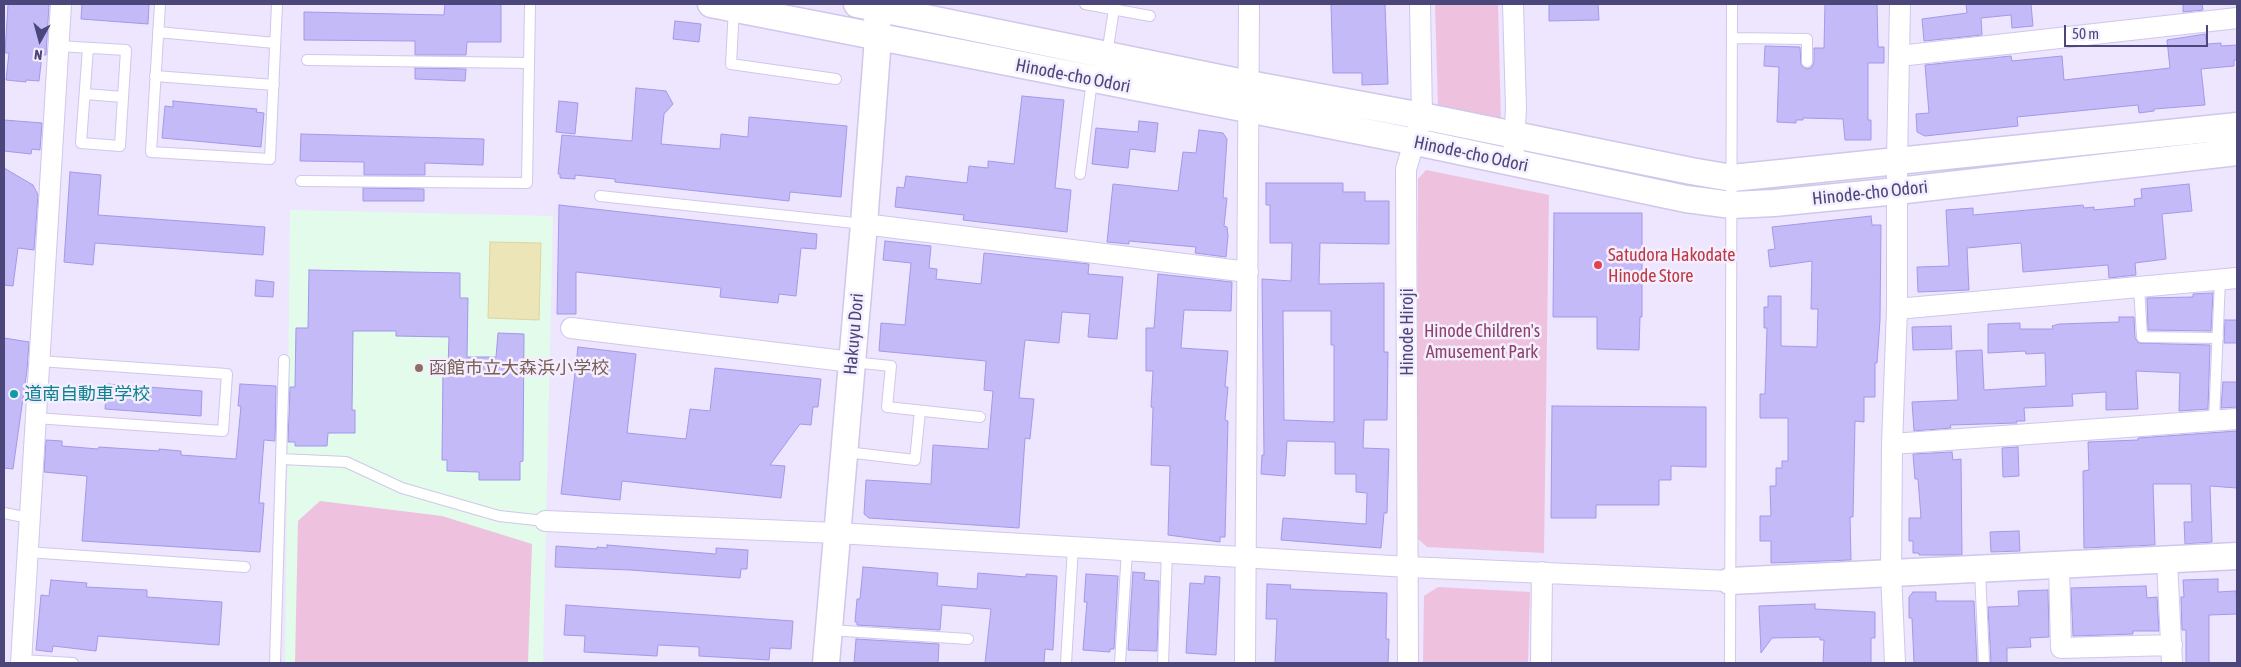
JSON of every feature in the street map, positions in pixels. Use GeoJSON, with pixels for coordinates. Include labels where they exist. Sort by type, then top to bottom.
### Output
{"type":"FeatureCollection","features":[{"type":"Feature","properties":{"kind":"street"},"geometry":{"type":"LineString","coordinates":[[21,662],[61,4]]}},
{"type":"Feature","properties":{"kind":"street"},"geometry":{"type":"LineString","coordinates":[[1245,663],[1249,4]]}},
{"type":"Feature","properties":{"kind":"street","name":"Hinode Hiroji"},"geometry":{"type":"LineString","coordinates":[[1408,663],[1406,169],[1416,142],[1422,116],[1420,4]]}},
{"type":"Feature","properties":{"kind":"street"},"geometry":{"type":"LineString","coordinates":[[1513,4],[1516,108],[1513,163]]}},
{"type":"Feature","properties":{"kind":"street"},"geometry":{"type":"LineString","coordinates":[[1895,663],[1891,573],[1892,444],[1898,309],[1897,160],[1900,4]]}},
{"type":"Feature","properties":{"kind":"street","name":"Hinode-cho Odori"},"geometry":{"type":"LineString","coordinates":[[870,5],[941,17],[1107,55],[1249,84],[1422,116],[1514,136],[1732,178],[2237,126]]}},
{"type":"Feature","properties":{"kind":"street","name":"Hakuyu Dori"},"geometry":{"type":"LineString","coordinates":[[826,663],[878,38],[870,5]]}},
{"type":"Feature","properties":{"kind":"street","name":"Hinode-cho Odori"},"geometry":{"type":"LineString","coordinates":[[722,6],[1416,142],[1686,200],[1732,204],[1774,203],[1897,191],[2237,152]]}},
{"type":"Feature","properties":{"kind":"street"},"geometry":{"type":"LineString","coordinates":[[1899,56],[2237,18]]}},
{"type":"Feature","properties":{"kind":"street"},"geometry":{"type":"LineString","coordinates":[[864,224],[1248,272]]}},
{"type":"Feature","properties":{"kind":"street"},"geometry":{"type":"LineString","coordinates":[[1898,309],[2229,279]]}},
{"type":"Feature","properties":{"kind":"street"},"geometry":{"type":"LineString","coordinates":[[571,328],[852,362]]}},
{"type":"Feature","properties":{"kind":"street"},"geometry":{"type":"LineString","coordinates":[[1892,444],[2237,419]]}},
{"type":"Feature","properties":{"kind":"street"},"geometry":{"type":"LineString","coordinates":[[544,521],[837,534],[1408,567],[1730,581],[2237,556]]}},
{"type":"Feature","properties":{"kind":"street"},"geometry":{"type":"LineString","coordinates":[[2058,566],[2061,648],[2172,654],[2167,560]]}},
{"type":"Feature","properties":{"kind":"street"},"geometry":{"type":"LineString","coordinates":[[1541,663],[1542,572]]}},
{"type":"Feature","properties":{"kind":"lane"},"geometry":{"type":"LineString","coordinates":[[160,4],[150,152],[270,159],[277,4]]}},
{"type":"Feature","properties":{"kind":"lane"},"geometry":{"type":"LineString","coordinates":[[301,181],[527,183],[530,4]]}},
{"type":"Feature","properties":{"kind":"lane"},"geometry":{"type":"LineString","coordinates":[[1085,4],[1150,16]]}},
{"type":"Feature","properties":{"kind":"lane"},"geometry":{"type":"LineString","coordinates":[[1730,663],[1732,4]]}},
{"type":"Feature","properties":{"kind":"lane"},"geometry":{"type":"LineString","coordinates":[[722,6],[731,64],[836,79]]}},
{"type":"Feature","properties":{"kind":"lane"},"geometry":{"type":"LineString","coordinates":[[1107,55],[1114,9]]}},
{"type":"Feature","properties":{"kind":"lane"},"geometry":{"type":"LineString","coordinates":[[158,32],[275,43]]}},
{"type":"Feature","properties":{"kind":"lane"},"geometry":{"type":"LineString","coordinates":[[1732,38],[1807,39],[1807,62]]}},
{"type":"Feature","properties":{"kind":"lane"},"geometry":{"type":"LineString","coordinates":[[58,46],[126,50],[120,146],[81,143],[88,48]]}},
{"type":"Feature","properties":{"kind":"lane"},"geometry":{"type":"LineString","coordinates":[[306,60],[529,63]]}},
{"type":"Feature","properties":{"kind":"lane"},"geometry":{"type":"LineString","coordinates":[[155,76],[274,85]]}},
{"type":"Feature","properties":{"kind":"lane"},"geometry":{"type":"LineString","coordinates":[[1080,174],[1092,80]]}},
{"type":"Feature","properties":{"kind":"lane"},"geometry":{"type":"LineString","coordinates":[[85,94],[123,97]]}},
{"type":"Feature","properties":{"kind":"lane"},"geometry":{"type":"LineString","coordinates":[[600,196],[864,224]]}},
{"type":"Feature","properties":{"kind":"lane"},"geometry":{"type":"LineString","coordinates":[[2214,420],[2218,338],[2229,279]]}},
{"type":"Feature","properties":{"kind":"lane"},"geometry":{"type":"LineString","coordinates":[[2139,287],[2142,337],[2218,338]]}},
{"type":"Feature","properties":{"kind":"lane"},"geometry":{"type":"LineString","coordinates":[[275,663],[284,360]]}},
{"type":"Feature","properties":{"kind":"lane"},"geometry":{"type":"LineString","coordinates":[[35,418],[223,432],[227,374],[39,361]]}},
{"type":"Feature","properties":{"kind":"lane"},"geometry":{"type":"LineString","coordinates":[[852,362],[891,366],[887,407],[980,417]]}},
{"type":"Feature","properties":{"kind":"lane"},"geometry":{"type":"LineString","coordinates":[[844,452],[915,460],[920,411]]}},
{"type":"Feature","properties":{"kind":"lane"},"geometry":{"type":"LineString","coordinates":[[281,459],[346,462],[402,488],[499,516],[544,521]]}},
{"type":"Feature","properties":{"kind":"lane"},"geometry":{"type":"LineString","coordinates":[[4,513],[29,518]]}},
{"type":"Feature","properties":{"kind":"lane"},"geometry":{"type":"LineString","coordinates":[[1066,663],[1073,547]]}},
{"type":"Feature","properties":{"kind":"lane"},"geometry":{"type":"LineString","coordinates":[[1120,663],[1127,550]]}},
{"type":"Feature","properties":{"kind":"lane"},"geometry":{"type":"LineString","coordinates":[[27,552],[244,567]]}},
{"type":"Feature","properties":{"kind":"lane"},"geometry":{"type":"LineString","coordinates":[[1163,663],[1167,552]]}},
{"type":"Feature","properties":{"kind":"lane"},"geometry":{"type":"LineString","coordinates":[[1980,569],[1984,663]]}},
{"type":"Feature","properties":{"kind":"lane"},"geometry":{"type":"LineString","coordinates":[[829,630],[968,639]]}},
{"type":"Feature","properties":{"kind":"lane"},"geometry":{"type":"LineString","coordinates":[[21,662],[73,663]]}},
{"type":"Feature","properties":{"kind":"shaded area","name":"函館市立大森浜小学校"},"geometry":{"type":"Polygon","coordinates":[[[290,210],[553,216],[543,663],[285,663],[290,210]]]}},
{"type":"Feature","properties":{"kind":"shaded area"},"geometry":{"type":"Polygon","coordinates":[[[490,242],[541,243],[539,320],[488,318],[490,242]]]}},
{"type":"Feature","properties":{"kind":"green space"},"geometry":{"type":"Polygon","coordinates":[[[1435,4],[1498,4],[1501,122],[1438,108],[1435,4]]]}},
{"type":"Feature","properties":{"kind":"green space","name":"Hinode Children's Amusement Park"},"geometry":{"type":"Polygon","coordinates":[[[1426,170],[1549,195],[1544,553],[1427,547],[1416,537],[1418,179],[1426,170]]]}},
{"type":"Feature","properties":{"kind":"green space"},"geometry":{"type":"Polygon","coordinates":[[[320,501],[442,516],[532,544],[528,663],[295,663],[298,521],[320,501]]]}},
{"type":"Feature","properties":{"kind":"green space"},"geometry":{"type":"Polygon","coordinates":[[[1438,587],[1530,592],[1528,663],[1423,663],[1424,596],[1438,587]]]}},
{"type":"Feature","properties":{"kind":"building"},"geometry":{"type":"Polygon","coordinates":[[[8,4],[49,4],[46,55],[42,55],[39,81],[6,80],[9,53],[5,53],[8,4]]]}},
{"type":"Feature","properties":{"kind":"building"},"geometry":{"type":"Polygon","coordinates":[[[82,4],[149,4],[148,24],[81,19],[82,4]]]}},
{"type":"Feature","properties":{"kind":"building"},"geometry":{"type":"Polygon","coordinates":[[[445,4],[501,4],[501,42],[467,42],[466,55],[415,55],[415,41],[304,40],[304,12],[444,15],[445,4]]]}},
{"type":"Feature","properties":{"kind":"building"},"geometry":{"type":"Polygon","coordinates":[[[1331,4],[1385,4],[1388,84],[1362,85],[1362,73],[1333,73],[1331,4]]]}},
{"type":"Feature","properties":{"kind":"building"},"geometry":{"type":"Polygon","coordinates":[[[1549,4],[1598,4],[1599,20],[1549,21],[1549,4]]]}},
{"type":"Feature","properties":{"kind":"building"},"geometry":{"type":"Polygon","coordinates":[[[1825,4],[1877,4],[1878,47],[1884,47],[1884,63],[1868,63],[1868,120],[1871,120],[1871,140],[1845,140],[1843,119],[1803,118],[1803,120],[1796,120],[1796,123],[1777,122],[1779,67],[1764,66],[1765,46],[1800,47],[1801,65],[1807,69],[1811,68],[1814,62],[1814,48],[1824,48],[1825,4]]]}},
{"type":"Feature","properties":{"kind":"building"},"geometry":{"type":"Polygon","coordinates":[[[1966,4],[2031,4],[2033,26],[2012,28],[2011,15],[1981,18],[1982,35],[1924,41],[1922,19],[1967,13],[1966,4]]]}},
{"type":"Feature","properties":{"kind":"building"},"geometry":{"type":"Polygon","coordinates":[[[2183,4],[2202,4],[2203,10],[2183,12],[2183,4]]]}},
{"type":"Feature","properties":{"kind":"building"},"geometry":{"type":"Polygon","coordinates":[[[675,21],[701,24],[699,42],[673,39],[675,21]]]}},
{"type":"Feature","properties":{"kind":"building"},"geometry":{"type":"Polygon","coordinates":[[[2205,34],[2207,44],[2221,43],[2221,46],[2237,45],[2237,60],[2234,60],[2234,66],[2201,69],[2205,105],[2154,109],[2154,111],[2139,113],[2138,105],[2017,117],[2018,126],[1925,136],[1917,132],[1916,114],[1929,113],[1925,65],[2011,56],[2012,61],[2062,56],[2064,80],[2170,68],[2167,40],[2205,34]]]}},
{"type":"Feature","properties":{"kind":"building"},"geometry":{"type":"Polygon","coordinates":[[[415,68],[466,69],[465,81],[415,79],[415,68]]]}},
{"type":"Feature","properties":{"kind":"building"},"geometry":{"type":"Polygon","coordinates":[[[636,88],[666,91],[673,104],[664,114],[661,144],[720,149],[721,134],[748,137],[749,117],[847,126],[841,197],[790,192],[789,201],[615,182],[615,179],[575,175],[575,179],[560,178],[560,174],[558,174],[562,135],[632,141],[636,88]]]}},
{"type":"Feature","properties":{"kind":"building"},"geometry":{"type":"Polygon","coordinates":[[[1022,96],[1064,100],[1055,188],[1071,190],[1067,232],[963,220],[964,215],[895,207],[897,187],[904,188],[906,176],[967,183],[969,166],[988,168],[988,161],[1014,164],[1022,96]]]}},
{"type":"Feature","properties":{"kind":"building"},"geometry":{"type":"Polygon","coordinates":[[[173,101],[257,109],[256,112],[264,113],[261,147],[162,138],[165,106],[173,107],[173,101]]]}},
{"type":"Feature","properties":{"kind":"building"},"geometry":{"type":"Polygon","coordinates":[[[559,101],[578,103],[575,134],[556,132],[559,101]]]}},
{"type":"Feature","properties":{"kind":"building"},"geometry":{"type":"Polygon","coordinates":[[[4,120],[42,123],[40,150],[32,149],[31,154],[4,151],[4,120]]]}},
{"type":"Feature","properties":{"kind":"building"},"geometry":{"type":"Polygon","coordinates":[[[1139,121],[1158,123],[1155,152],[1130,149],[1128,168],[1092,164],[1096,128],[1138,132],[1139,121]]]}},
{"type":"Feature","properties":{"kind":"building"},"geometry":{"type":"Polygon","coordinates":[[[1199,130],[1223,133],[1227,139],[1223,198],[1227,198],[1224,226],[1227,227],[1228,236],[1226,257],[1195,253],[1196,247],[1129,241],[1129,244],[1107,242],[1113,184],[1178,191],[1183,152],[1196,153],[1199,130]]]}},
{"type":"Feature","properties":{"kind":"building"},"geometry":{"type":"Polygon","coordinates":[[[301,134],[484,139],[483,165],[425,163],[425,175],[364,175],[364,162],[300,161],[301,134]]]}},
{"type":"Feature","properties":{"kind":"building"},"geometry":{"type":"Polygon","coordinates":[[[4,168],[33,185],[38,195],[34,250],[18,248],[13,286],[4,285],[4,168]]]}},
{"type":"Feature","properties":{"kind":"building"},"geometry":{"type":"Polygon","coordinates":[[[70,172],[101,175],[98,215],[265,227],[263,255],[95,243],[93,265],[64,262],[70,172]]]}},
{"type":"Feature","properties":{"kind":"building"},"geometry":{"type":"Polygon","coordinates":[[[1266,183],[1343,183],[1343,192],[1365,192],[1365,201],[1389,201],[1389,244],[1320,243],[1319,284],[1384,283],[1384,352],[1388,352],[1387,420],[1364,420],[1363,448],[1389,449],[1387,513],[1384,513],[1381,548],[1281,540],[1283,518],[1366,524],[1367,493],[1356,492],[1356,474],[1335,474],[1335,442],[1287,441],[1285,476],[1261,474],[1262,455],[1264,455],[1262,279],[1291,281],[1292,243],[1270,243],[1270,205],[1266,205],[1266,183]],[[1283,311],[1284,420],[1334,422],[1334,345],[1331,345],[1331,311],[1283,311]]]}},
{"type":"Feature","properties":{"kind":"building"},"geometry":{"type":"Polygon","coordinates":[[[2189,184],[2192,211],[2162,214],[2166,259],[2135,263],[2136,275],[2109,278],[2108,265],[2023,272],[2021,243],[1967,248],[1969,290],[1918,292],[1917,267],[1949,266],[1946,210],[1973,208],[1973,215],[2083,205],[2084,208],[2094,207],[2094,210],[2135,206],[2134,199],[2142,198],[2141,189],[2189,184]]]}},
{"type":"Feature","properties":{"kind":"building"},"geometry":{"type":"Polygon","coordinates":[[[363,188],[424,189],[424,201],[363,201],[363,188]]]}},
{"type":"Feature","properties":{"kind":"building"},"geometry":{"type":"Polygon","coordinates":[[[559,205],[817,234],[816,249],[801,248],[796,296],[779,294],[778,303],[720,297],[721,288],[576,272],[576,314],[557,314],[559,205]]]}},
{"type":"Feature","properties":{"kind":"building","name":"Satudora Hakodate Hinode Store"},"geometry":{"type":"Polygon","coordinates":[[[1554,213],[1642,213],[1642,317],[1640,317],[1639,350],[1597,349],[1597,317],[1553,317],[1554,213]]]}},
{"type":"Feature","properties":{"kind":"building"},"geometry":{"type":"Polygon","coordinates":[[[1871,216],[1872,225],[1881,225],[1880,320],[1877,363],[1875,363],[1875,397],[1864,397],[1864,422],[1855,421],[1853,517],[1850,517],[1851,560],[1771,563],[1771,541],[1760,541],[1760,516],[1771,516],[1770,486],[1776,486],[1776,468],[1782,468],[1782,461],[1788,461],[1788,418],[1760,418],[1760,394],[1765,394],[1767,328],[1764,328],[1764,307],[1768,307],[1768,296],[1781,296],[1781,346],[1817,347],[1818,309],[1811,309],[1812,261],[1770,267],[1768,250],[1775,249],[1772,227],[1871,216]]]}},
{"type":"Feature","properties":{"kind":"building"},"geometry":{"type":"Polygon","coordinates":[[[885,241],[931,246],[929,268],[937,269],[936,279],[981,284],[984,253],[1089,264],[1088,274],[1123,277],[1117,339],[1088,337],[1090,314],[1062,312],[1059,343],[1025,340],[1019,398],[1034,399],[1030,439],[1025,438],[1019,528],[869,518],[864,514],[866,480],[931,484],[933,445],[988,449],[993,391],[984,390],[986,361],[879,351],[881,323],[905,325],[911,263],[883,260],[885,241]]]}},
{"type":"Feature","properties":{"kind":"building"},"geometry":{"type":"Polygon","coordinates":[[[309,270],[460,273],[460,298],[468,298],[467,357],[496,357],[498,333],[524,334],[523,461],[520,462],[520,480],[479,480],[479,472],[447,471],[447,460],[442,460],[443,368],[448,368],[449,337],[396,336],[396,331],[353,331],[352,410],[355,410],[355,433],[328,433],[327,446],[295,446],[295,442],[288,442],[290,387],[295,387],[296,328],[308,328],[309,270]]]}},
{"type":"Feature","properties":{"kind":"building"},"geometry":{"type":"Polygon","coordinates":[[[1158,274],[1232,282],[1231,311],[1184,310],[1181,348],[1228,351],[1225,387],[1228,387],[1225,420],[1228,421],[1225,537],[1220,537],[1220,542],[1168,535],[1170,466],[1151,465],[1153,371],[1146,371],[1146,328],[1154,328],[1158,274]]]}},
{"type":"Feature","properties":{"kind":"building"},"geometry":{"type":"Polygon","coordinates":[[[256,280],[274,282],[273,297],[255,296],[256,280]]]}},
{"type":"Feature","properties":{"kind":"building"},"geometry":{"type":"Polygon","coordinates":[[[2213,293],[2211,331],[2148,330],[2147,298],[2193,297],[2193,294],[2213,293]]]}},
{"type":"Feature","properties":{"kind":"building"},"geometry":{"type":"Polygon","coordinates":[[[2119,317],[2134,317],[2135,338],[2139,343],[2210,345],[2208,409],[2179,411],[2180,373],[2136,371],[2138,409],[2106,410],[2106,392],[2072,394],[2073,406],[2024,408],[2025,421],[2016,421],[2017,423],[1950,425],[1951,428],[1914,431],[1912,402],[1958,400],[1956,351],[1982,350],[1984,390],[2046,386],[2045,353],[2026,354],[2025,351],[1988,353],[1988,324],[2020,323],[2020,329],[2053,329],[2052,326],[2059,324],[2119,322],[2119,317]]]}},
{"type":"Feature","properties":{"kind":"building"},"geometry":{"type":"Polygon","coordinates":[[[2225,320],[2237,320],[2237,343],[2224,343],[2225,320]]]}},
{"type":"Feature","properties":{"kind":"building"},"geometry":{"type":"Polygon","coordinates":[[[1951,326],[1952,349],[1913,350],[1912,327],[1951,326]]]}},
{"type":"Feature","properties":{"kind":"building","name":"道南自動車学校"},"geometry":{"type":"Polygon","coordinates":[[[4,338],[29,342],[27,370],[13,469],[4,468],[4,338]]]}},
{"type":"Feature","properties":{"kind":"building"},"geometry":{"type":"Polygon","coordinates":[[[578,347],[636,354],[627,433],[686,439],[690,409],[710,411],[715,368],[821,379],[818,407],[813,407],[811,425],[800,424],[770,465],[785,466],[781,498],[622,481],[620,500],[561,494],[578,347]]]}},
{"type":"Feature","properties":{"kind":"building"},"geometry":{"type":"Polygon","coordinates":[[[2223,382],[2237,382],[2237,407],[2221,408],[2223,382]]]}},
{"type":"Feature","properties":{"kind":"building"},"geometry":{"type":"Polygon","coordinates":[[[107,384],[202,391],[201,416],[105,409],[107,384]]]}},
{"type":"Feature","properties":{"kind":"building"},"geometry":{"type":"Polygon","coordinates":[[[240,384],[276,386],[275,441],[264,440],[259,503],[264,503],[260,552],[82,541],[87,476],[44,472],[46,440],[62,441],[62,446],[159,451],[159,449],[181,451],[181,455],[236,459],[241,406],[238,406],[240,384]]]}},
{"type":"Feature","properties":{"kind":"building"},"geometry":{"type":"Polygon","coordinates":[[[1552,406],[1706,407],[1706,467],[1671,466],[1671,480],[1659,480],[1659,505],[1596,505],[1596,518],[1551,518],[1552,406]]]}},
{"type":"Feature","properties":{"kind":"building"},"geometry":{"type":"Polygon","coordinates":[[[2237,431],[2237,488],[2210,486],[2212,542],[2185,544],[2184,522],[2192,522],[2191,484],[2153,484],[2155,545],[2084,548],[2083,471],[2089,470],[2088,442],[2138,440],[2138,438],[2237,431]]]}},
{"type":"Feature","properties":{"kind":"building"},"geometry":{"type":"Polygon","coordinates":[[[2018,447],[2019,476],[2003,477],[2002,448],[2018,447]]]}},
{"type":"Feature","properties":{"kind":"building"},"geometry":{"type":"Polygon","coordinates":[[[1952,452],[1953,460],[1961,459],[1962,555],[1919,555],[1919,553],[1913,553],[1913,541],[1909,541],[1909,518],[1921,518],[1918,479],[1915,479],[1913,454],[1952,452]]]}},
{"type":"Feature","properties":{"kind":"building"},"geometry":{"type":"Polygon","coordinates":[[[2019,531],[2020,551],[1991,552],[1990,532],[2019,531]]]}},
{"type":"Feature","properties":{"kind":"building"},"geometry":{"type":"Polygon","coordinates":[[[607,545],[716,554],[716,548],[748,550],[747,569],[741,569],[740,578],[555,567],[556,546],[597,549],[597,547],[607,548],[607,545]]]}},
{"type":"Feature","properties":{"kind":"building"},"geometry":{"type":"Polygon","coordinates":[[[863,567],[938,573],[937,586],[977,589],[978,573],[1026,577],[1026,574],[1057,576],[1053,650],[1045,649],[1044,663],[985,663],[991,609],[942,605],[940,630],[857,625],[857,622],[855,622],[857,599],[860,599],[863,567]]]}},
{"type":"Feature","properties":{"kind":"building"},"geometry":{"type":"Polygon","coordinates":[[[1133,572],[1145,573],[1144,580],[1159,581],[1157,651],[1128,650],[1133,572]]]}},
{"type":"Feature","properties":{"kind":"building"},"geometry":{"type":"Polygon","coordinates":[[[1086,574],[1118,576],[1114,649],[1110,649],[1110,652],[1083,650],[1087,602],[1084,602],[1086,574]]]}},
{"type":"Feature","properties":{"kind":"building"},"geometry":{"type":"Polygon","coordinates":[[[1205,576],[1220,577],[1216,655],[1186,653],[1190,583],[1204,584],[1205,576]]]}},
{"type":"Feature","properties":{"kind":"building"},"geometry":{"type":"Polygon","coordinates":[[[2218,579],[2218,592],[2236,591],[2237,614],[2209,615],[2209,663],[2186,663],[2186,630],[2182,630],[2181,597],[2184,597],[2183,580],[2218,579]]]}},
{"type":"Feature","properties":{"kind":"building"},"geometry":{"type":"Polygon","coordinates":[[[51,580],[87,583],[86,587],[147,590],[147,597],[222,602],[219,645],[98,636],[96,651],[53,646],[52,652],[36,650],[41,595],[49,596],[51,580]]]}},
{"type":"Feature","properties":{"kind":"building"},"geometry":{"type":"Polygon","coordinates":[[[1267,584],[1291,585],[1290,589],[1387,593],[1386,639],[1389,639],[1388,663],[1275,663],[1277,619],[1266,619],[1267,584]]]}},
{"type":"Feature","properties":{"kind":"building"},"geometry":{"type":"Polygon","coordinates":[[[2146,586],[2147,598],[2157,597],[2159,631],[2133,631],[2133,634],[2073,636],[2071,588],[2146,586]]]}},
{"type":"Feature","properties":{"kind":"building"},"geometry":{"type":"Polygon","coordinates":[[[2048,590],[2049,637],[2030,638],[2031,647],[2007,648],[2007,663],[1991,663],[1988,607],[2019,606],[2018,591],[2048,590]]]}},
{"type":"Feature","properties":{"kind":"building"},"geometry":{"type":"Polygon","coordinates":[[[1913,592],[1936,592],[1936,601],[1974,601],[1977,663],[1914,663],[1912,618],[1909,618],[1909,597],[1913,592]]]}},
{"type":"Feature","properties":{"kind":"building"},"geometry":{"type":"Polygon","coordinates":[[[1815,604],[1815,609],[1875,612],[1875,638],[1871,638],[1871,663],[1823,663],[1824,640],[1820,640],[1820,637],[1772,638],[1761,653],[1759,606],[1815,604]]]}},
{"type":"Feature","properties":{"kind":"building"},"geometry":{"type":"Polygon","coordinates":[[[566,605],[793,621],[791,649],[770,648],[769,660],[699,656],[699,647],[658,645],[657,656],[584,652],[585,636],[564,635],[566,605]]]}},
{"type":"Feature","properties":{"kind":"building"},"geometry":{"type":"Polygon","coordinates":[[[856,639],[939,644],[938,663],[854,663],[856,639]]]}},
{"type":"Feature","properties":{"kind":"place","name":"Satudora Hakodate Hinode Store"},"geometry":{"type":"Point","coordinates":[1598,265]}},
{"type":"Feature","properties":{"kind":"place","name":"函館市立大森浜小学校"},"geometry":{"type":"Point","coordinates":[419,368]}},
{"type":"Feature","properties":{"kind":"place","name":"道南自動車学校"},"geometry":{"type":"Point","coordinates":[14,394]}}]}
